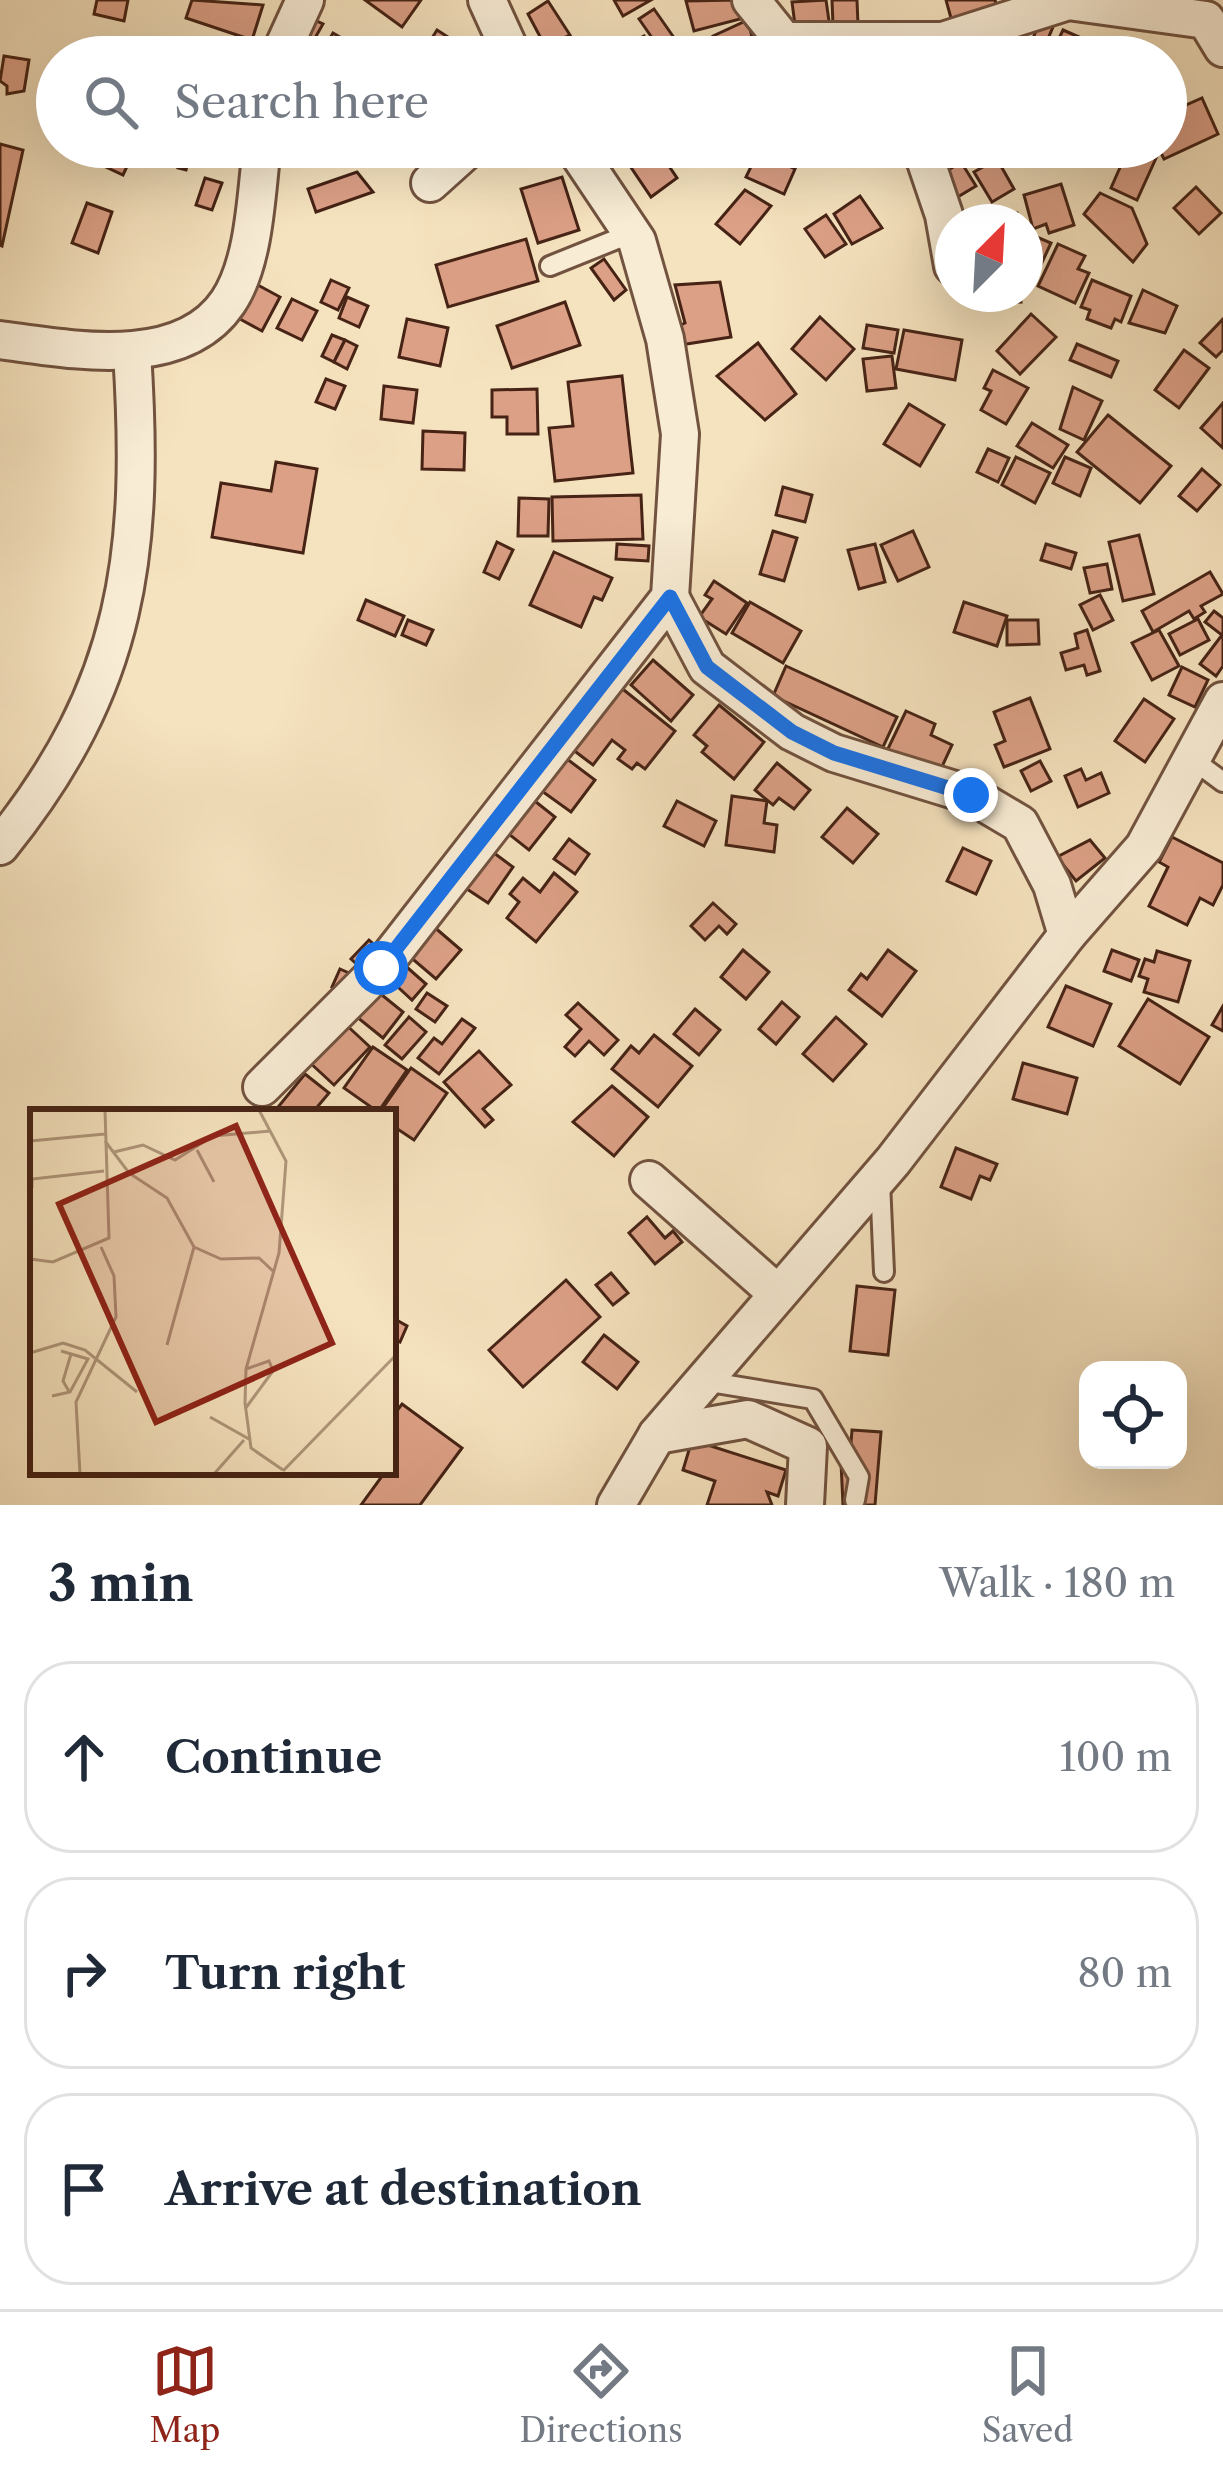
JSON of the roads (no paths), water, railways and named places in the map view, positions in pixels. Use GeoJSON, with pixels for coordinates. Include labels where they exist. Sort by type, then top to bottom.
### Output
{"type":"FeatureCollection","features":[{"type":"Feature","properties":{"kind":"street"},"geometry":{"type":"LineString","coordinates":[[289,36],[305,0]]}},
{"type":"Feature","properties":{"kind":"street"},"geometry":{"type":"LineString","coordinates":[[488,0],[504,36]]}},
{"type":"Feature","properties":{"kind":"street"},"geometry":{"type":"LineString","coordinates":[[751,0],[781,36]]}},
{"type":"Feature","properties":{"kind":"street"},"geometry":{"type":"LineString","coordinates":[[959,36],[1068,1],[1207,20],[1223,48]]}},
{"type":"Feature","properties":{"kind":"street"},"geometry":{"type":"LineString","coordinates":[[0,340],[133,352],[203,325],[226,304],[238,280],[258,168]]}},
{"type":"Feature","properties":{"kind":"street"},"geometry":{"type":"LineString","coordinates":[[430,183],[447,168]]}},
{"type":"Feature","properties":{"kind":"street"},"geometry":{"type":"LineString","coordinates":[[588,168],[632,233],[665,339],[680,434],[670,597],[707,667],[792,732],[853,760],[971,795],[1020,824],[1052,885],[1066,935]]}},
{"type":"Feature","properties":{"kind":"street"},"geometry":{"type":"LineString","coordinates":[[928,168],[940,204]]}},
{"type":"Feature","properties":{"kind":"street"},"geometry":{"type":"LineString","coordinates":[[0,846],[52,775],[98,692],[134,555],[140,465],[133,352]]}},
{"type":"Feature","properties":{"kind":"street"},"geometry":{"type":"LineString","coordinates":[[262,1088],[381,968],[670,597]]}},
{"type":"Feature","properties":{"kind":"street"},"geometry":{"type":"LineString","coordinates":[[616,1505],[657,1435],[879,1178],[1066,935],[1144,848],[1223,701]]}},
{"type":"Feature","properties":{"kind":"street"},"geometry":{"type":"LineString","coordinates":[[649,1180],[778,1294]]}},
{"type":"Feature","properties":{"kind":"street"},"geometry":{"type":"LineString","coordinates":[[657,1435],[748,1419],[808,1446],[805,1505]]}},
{"type":"Feature","properties":{"kind":"lane"},"geometry":{"type":"LineString","coordinates":[[550,266],[632,233]]}},
{"type":"Feature","properties":{"kind":"lane"},"geometry":{"type":"LineString","coordinates":[[1192,759],[1223,782]]}},
{"type":"Feature","properties":{"kind":"lane"},"geometry":{"type":"LineString","coordinates":[[879,1178],[884,1272]]}},
{"type":"Feature","properties":{"kind":"lane"},"geometry":{"type":"LineString","coordinates":[[704,1381],[813,1399],[859,1477],[855,1500]]}}]}
